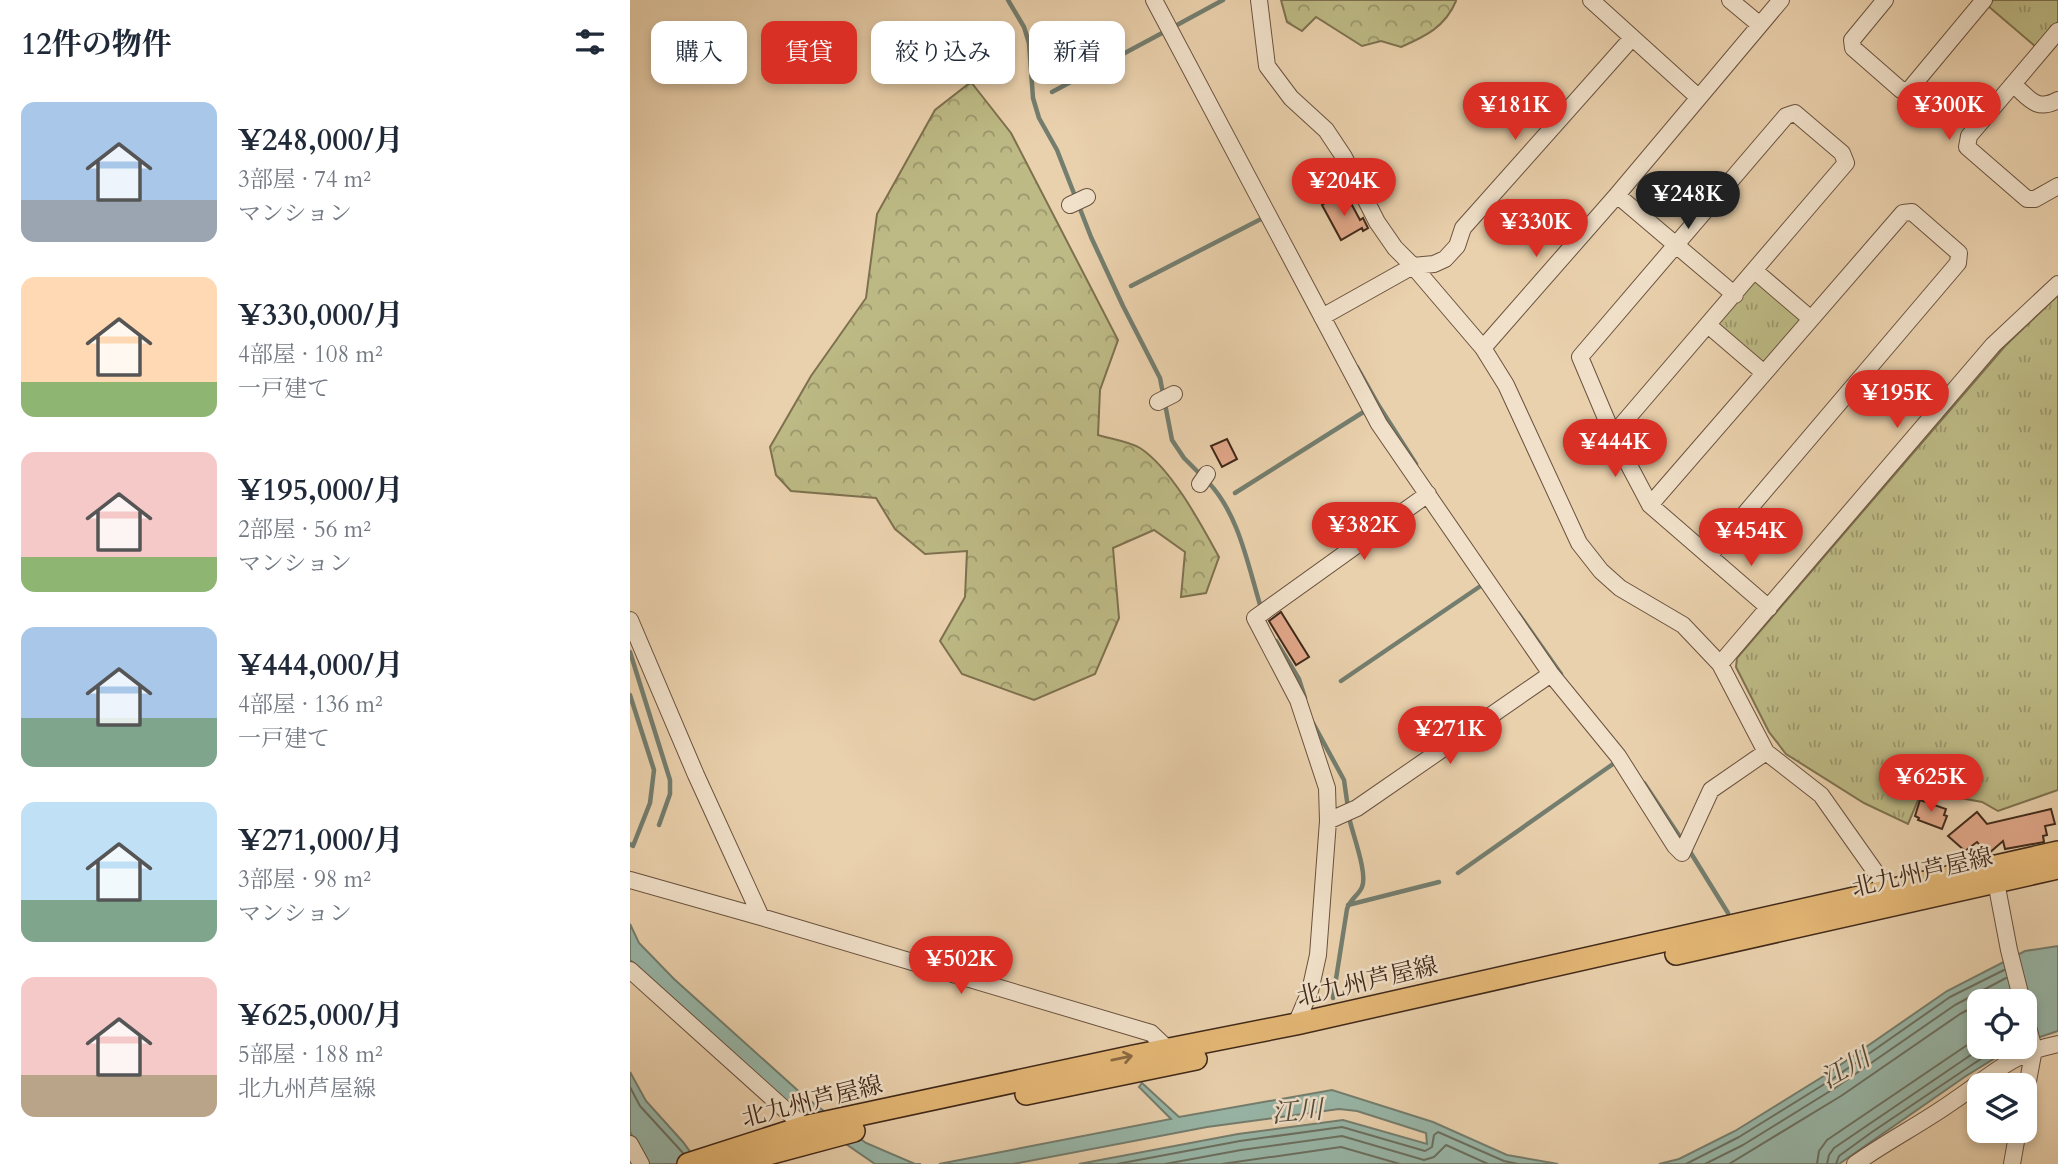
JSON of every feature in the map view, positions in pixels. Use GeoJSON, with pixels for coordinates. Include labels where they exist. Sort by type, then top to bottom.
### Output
{"type":"FeatureCollection","features":[{"type":"Feature","properties":{"kind":"main road","name":"北九州芦屋線"},"geometry":{"type":"LineString","coordinates":[[693,1162],[812,1133],[1893,898],[2058,852]]}},
{"type":"Feature","properties":{"kind":"main road","name":"北九州芦屋線"},"geometry":{"type":"LineString","coordinates":[[1171,1057],[1296,1024],[1893,898],[1996,882],[2058,868]]}},
{"type":"Feature","properties":{"kind":"main road","name":"北九州芦屋線"},"geometry":{"type":"LineString","coordinates":[[731,1164],[812,1133]]}},
{"type":"Feature","properties":{"kind":"street"},"geometry":{"type":"LineString","coordinates":[[1154,0],[1379,424],[1551,674],[1618,756],[1682,853],[1711,790],[1766,752]]}},
{"type":"Feature","properties":{"kind":"street"},"geometry":{"type":"LineString","coordinates":[[1259,0],[1266,66],[1291,97],[1326,130],[1344,157],[1377,222],[1395,248],[1483,348],[1506,385],[1579,543],[1601,572],[1620,588],[1683,625],[1720,664],[1766,752],[1821,795],[1893,898]]}},
{"type":"Feature","properties":{"kind":"street"},"geometry":{"type":"LineString","coordinates":[[1591,0],[1698,97]]}},
{"type":"Feature","properties":{"kind":"street"},"geometry":{"type":"LineString","coordinates":[[1730,0],[1760,25]]}},
{"type":"Feature","properties":{"kind":"street"},"geometry":{"type":"LineString","coordinates":[[1483,348],[1617,195],[1781,0]]}},
{"type":"Feature","properties":{"kind":"street"},"geometry":{"type":"LineString","coordinates":[[1885,0],[1852,40],[1853,48],[1901,90],[1909,90],[1984,0]]}},
{"type":"Feature","properties":{"kind":"street"},"geometry":{"type":"LineString","coordinates":[[2058,31],[1969,136],[1967,147],[2026,199],[2035,199],[2058,186]]}},
{"type":"Feature","properties":{"kind":"street"},"geometry":{"type":"LineString","coordinates":[[1322,317],[1413,266],[1434,264],[1445,259],[1457,246],[1463,228],[1632,38]]}},
{"type":"Feature","properties":{"kind":"street"},"geometry":{"type":"LineString","coordinates":[[2013,84],[2035,104],[2048,105],[2058,100]]}},
{"type":"Feature","properties":{"kind":"street"},"geometry":{"type":"LineString","coordinates":[[1612,435],[1846,163],[1842,153],[1796,113],[1786,116],[1580,357],[1612,435],[1650,505],[1769,608]]}},
{"type":"Feature","properties":{"kind":"street"},"geometry":{"type":"LineString","coordinates":[[1617,195],[1735,295]]}},
{"type":"Feature","properties":{"kind":"street"},"geometry":{"type":"LineString","coordinates":[[1070,205],[1087,197]]}},
{"type":"Feature","properties":{"kind":"street"},"geometry":{"type":"LineString","coordinates":[[1650,505],[1903,213],[1912,212],[1959,253],[1958,263],[1709,556]]}},
{"type":"Feature","properties":{"kind":"street"},"geometry":{"type":"LineString","coordinates":[[1755,271],[1811,319]]}},
{"type":"Feature","properties":{"kind":"street"},"geometry":{"type":"LineString","coordinates":[[1720,664],[1993,345],[2058,284]]}},
{"type":"Feature","properties":{"kind":"street"},"geometry":{"type":"LineString","coordinates":[[1708,325],[1764,373]]}},
{"type":"Feature","properties":{"kind":"street"},"geometry":{"type":"LineString","coordinates":[[1158,402],[1174,394]]}},
{"type":"Feature","properties":{"kind":"street"},"geometry":{"type":"LineString","coordinates":[[1296,1024],[1310,991],[1318,955],[1328,821],[1327,788],[1298,700],[1255,618],[1428,494]]}},
{"type":"Feature","properties":{"kind":"street"},"geometry":{"type":"LineString","coordinates":[[630,620],[696,775],[761,917]]}},
{"type":"Feature","properties":{"kind":"street"},"geometry":{"type":"LineString","coordinates":[[1328,821],[1357,808],[1551,674]]}},
{"type":"Feature","properties":{"kind":"street"},"geometry":{"type":"LineString","coordinates":[[630,880],[1151,1033],[1171,1057]]}},
{"type":"Feature","properties":{"kind":"street"},"geometry":{"type":"LineString","coordinates":[[1996,882],[2019,989]]}},
{"type":"Feature","properties":{"kind":"street"},"geometry":{"type":"LineString","coordinates":[[630,970],[812,1133]]}},
{"type":"Feature","properties":{"kind":"street"},"geometry":{"type":"LineString","coordinates":[[2037,1048],[2058,1044]]}},
{"type":"Feature","properties":{"kind":"street"},"geometry":{"type":"LineString","coordinates":[[1855,1164],[1955,1101],[2014,1059]]}},
{"type":"Feature","properties":{"kind":"street"},"geometry":{"type":"LineString","coordinates":[[2012,1164],[2016,1143]]}},
{"type":"Feature","properties":{"kind":"street"},"geometry":{"type":"LineString","coordinates":[[630,1144],[641,1164]]}},
{"type":"Feature","properties":{"kind":"green space"},"geometry":{"type":"Polygon","coordinates":[[[1281,0],[1456,1],[1446,18],[1434,30],[1401,47],[1381,41],[1362,46],[1316,17],[1302,31],[1287,22],[1281,0]]]}},
{"type":"Feature","properties":{"kind":"green space"},"geometry":{"type":"Polygon","coordinates":[[[1993,0],[2058,0],[2058,22],[2036,47],[1988,6],[1993,0]]]}},
{"type":"Feature","properties":{"kind":"green space"},"geometry":{"type":"Polygon","coordinates":[[[968,84],[973,84],[1011,133],[1118,340],[1100,390],[1098,435],[1140,448],[1152,457],[1174,483],[1219,557],[1206,593],[1181,597],[1185,552],[1154,530],[1113,548],[1119,618],[1095,674],[1034,700],[962,674],[940,641],[965,597],[967,551],[925,554],[895,529],[876,498],[791,491],[776,475],[770,447],[811,376],[866,298],[877,214],[935,110],[968,84]]]}},
{"type":"Feature","properties":{"kind":"green space"},"geometry":{"type":"Polygon","coordinates":[[[1755,277],[1804,318],[1763,367],[1714,325],[1755,277]]]}},
{"type":"Feature","properties":{"kind":"green space"},"geometry":{"type":"Polygon","coordinates":[[[2058,295],[2058,790],[1998,811],[1982,802],[1922,791],[1908,824],[1864,803],[1786,754],[1769,732],[1736,667],[1737,658],[2005,346],[2058,295]]]}},
{"type":"Feature","properties":{"kind":"water"},"geometry":{"type":"Polygon","coordinates":[[[630,924],[639,943],[674,979],[804,1096],[866,1143],[915,1164],[875,1164],[795,1109],[630,960],[630,924]]]}},
{"type":"Feature","properties":{"kind":"water","name":"江川"},"geometry":{"type":"Polygon","coordinates":[[[2058,946],[2058,1031],[2037,1038],[2037,989],[1967,989],[1967,1059],[1994,1059],[1967,1073],[1839,1164],[1659,1164],[1679,1159],[1735,1131],[1827,1074],[1947,991],[2025,951],[2058,946]]]}},
{"type":"Feature","properties":{"kind":"water"},"geometry":{"type":"Polygon","coordinates":[[[630,1072],[646,1101],[699,1164],[647,1164],[630,1132],[630,1072]]]}},
{"type":"Feature","properties":{"kind":"water","name":"江川"},"geometry":{"type":"Polygon","coordinates":[[[1142,1083],[1179,1117],[1332,1090],[1433,1122],[1507,1155],[1558,1164],[1079,1164],[1238,1134],[1343,1120],[1427,1144],[1426,1133],[1357,1111],[1339,1109],[1207,1127],[1013,1164],[939,1164],[1171,1119],[1139,1087],[1142,1083]]]}},
{"type":"Feature","properties":{"kind":"building"},"geometry":{"type":"Polygon","coordinates":[[[1341,198],[1347,207],[1352,205],[1368,228],[1363,231],[1362,228],[1341,240],[1322,205],[1332,199],[1334,202],[1341,198]]]}},
{"type":"Feature","properties":{"kind":"building"},"geometry":{"type":"Polygon","coordinates":[[[1227,439],[1237,459],[1222,467],[1211,446],[1227,439]]]}},
{"type":"Feature","properties":{"kind":"building"},"geometry":{"type":"Polygon","coordinates":[[[1281,612],[1309,657],[1296,665],[1269,621],[1281,612]]]}},
{"type":"Feature","properties":{"kind":"building"},"geometry":{"type":"Polygon","coordinates":[[[1920,800],[1946,809],[1944,815],[1947,816],[1942,829],[1918,820],[1915,816],[1920,800]]]}},
{"type":"Feature","properties":{"kind":"building"},"geometry":{"type":"Polygon","coordinates":[[[2051,809],[2055,824],[2045,826],[2047,835],[2043,836],[2044,842],[2005,849],[2003,841],[1988,854],[1977,842],[1965,851],[1948,836],[1977,812],[1987,824],[2051,809]]]}},
{"type":"Feature","properties":{"kind":"waterway"},"geometry":{"type":"LineString","coordinates":[[1008,0],[1024,27],[1029,43],[1033,98],[1039,118],[1057,150],[1091,237],[1123,306],[1160,378],[1172,440],[1184,458],[1201,475]]}},
{"type":"Feature","properties":{"kind":"waterway"},"geometry":{"type":"LineString","coordinates":[[1177,25],[1223,0]]}},
{"type":"Feature","properties":{"kind":"waterway"},"geometry":{"type":"LineString","coordinates":[[1052,92],[1164,32]]}},
{"type":"Feature","properties":{"kind":"waterway"},"geometry":{"type":"LineString","coordinates":[[1131,286],[1261,219]]}},
{"type":"Feature","properties":{"kind":"waterway"},"geometry":{"type":"LineString","coordinates":[[1357,367],[1416,464]]}},
{"type":"Feature","properties":{"kind":"waterway"},"geometry":{"type":"LineString","coordinates":[[1235,493],[1365,411]]}},
{"type":"Feature","properties":{"kind":"waterway"},"geometry":{"type":"LineString","coordinates":[[1208,482],[1228,509],[1235,525],[1261,608]]}},
{"type":"Feature","properties":{"kind":"waterway"},"geometry":{"type":"LineString","coordinates":[[1341,681],[1482,585]]}},
{"type":"Feature","properties":{"kind":"waterway"},"geometry":{"type":"LineString","coordinates":[[1518,613],[1561,674]]}},
{"type":"Feature","properties":{"kind":"waterway"},"geometry":{"type":"LineString","coordinates":[[1276,641],[1299,679],[1305,698]]}},
{"type":"Feature","properties":{"kind":"waterway"},"geometry":{"type":"LineString","coordinates":[[630,652],[670,780],[670,794],[659,825]]}},
{"type":"Feature","properties":{"kind":"waterway"},"geometry":{"type":"LineString","coordinates":[[630,695],[654,770],[650,803],[633,846],[630,844]]}},
{"type":"Feature","properties":{"kind":"waterway"},"geometry":{"type":"LineString","coordinates":[[1313,723],[1344,780],[1348,808]]}},
{"type":"Feature","properties":{"kind":"waterway"},"geometry":{"type":"LineString","coordinates":[[1458,873],[1613,764]]}},
{"type":"Feature","properties":{"kind":"waterway"},"geometry":{"type":"LineString","coordinates":[[1644,783],[1682,840]]}},
{"type":"Feature","properties":{"kind":"waterway"},"geometry":{"type":"LineString","coordinates":[[1333,998],[1347,909],[1361,890],[1363,881],[1349,817]]}},
{"type":"Feature","properties":{"kind":"waterway"},"geometry":{"type":"LineString","coordinates":[[1689,850],[1728,913]]}},
{"type":"Feature","properties":{"kind":"waterway"},"geometry":{"type":"LineString","coordinates":[[1348,905],[1439,882]]}}]}
